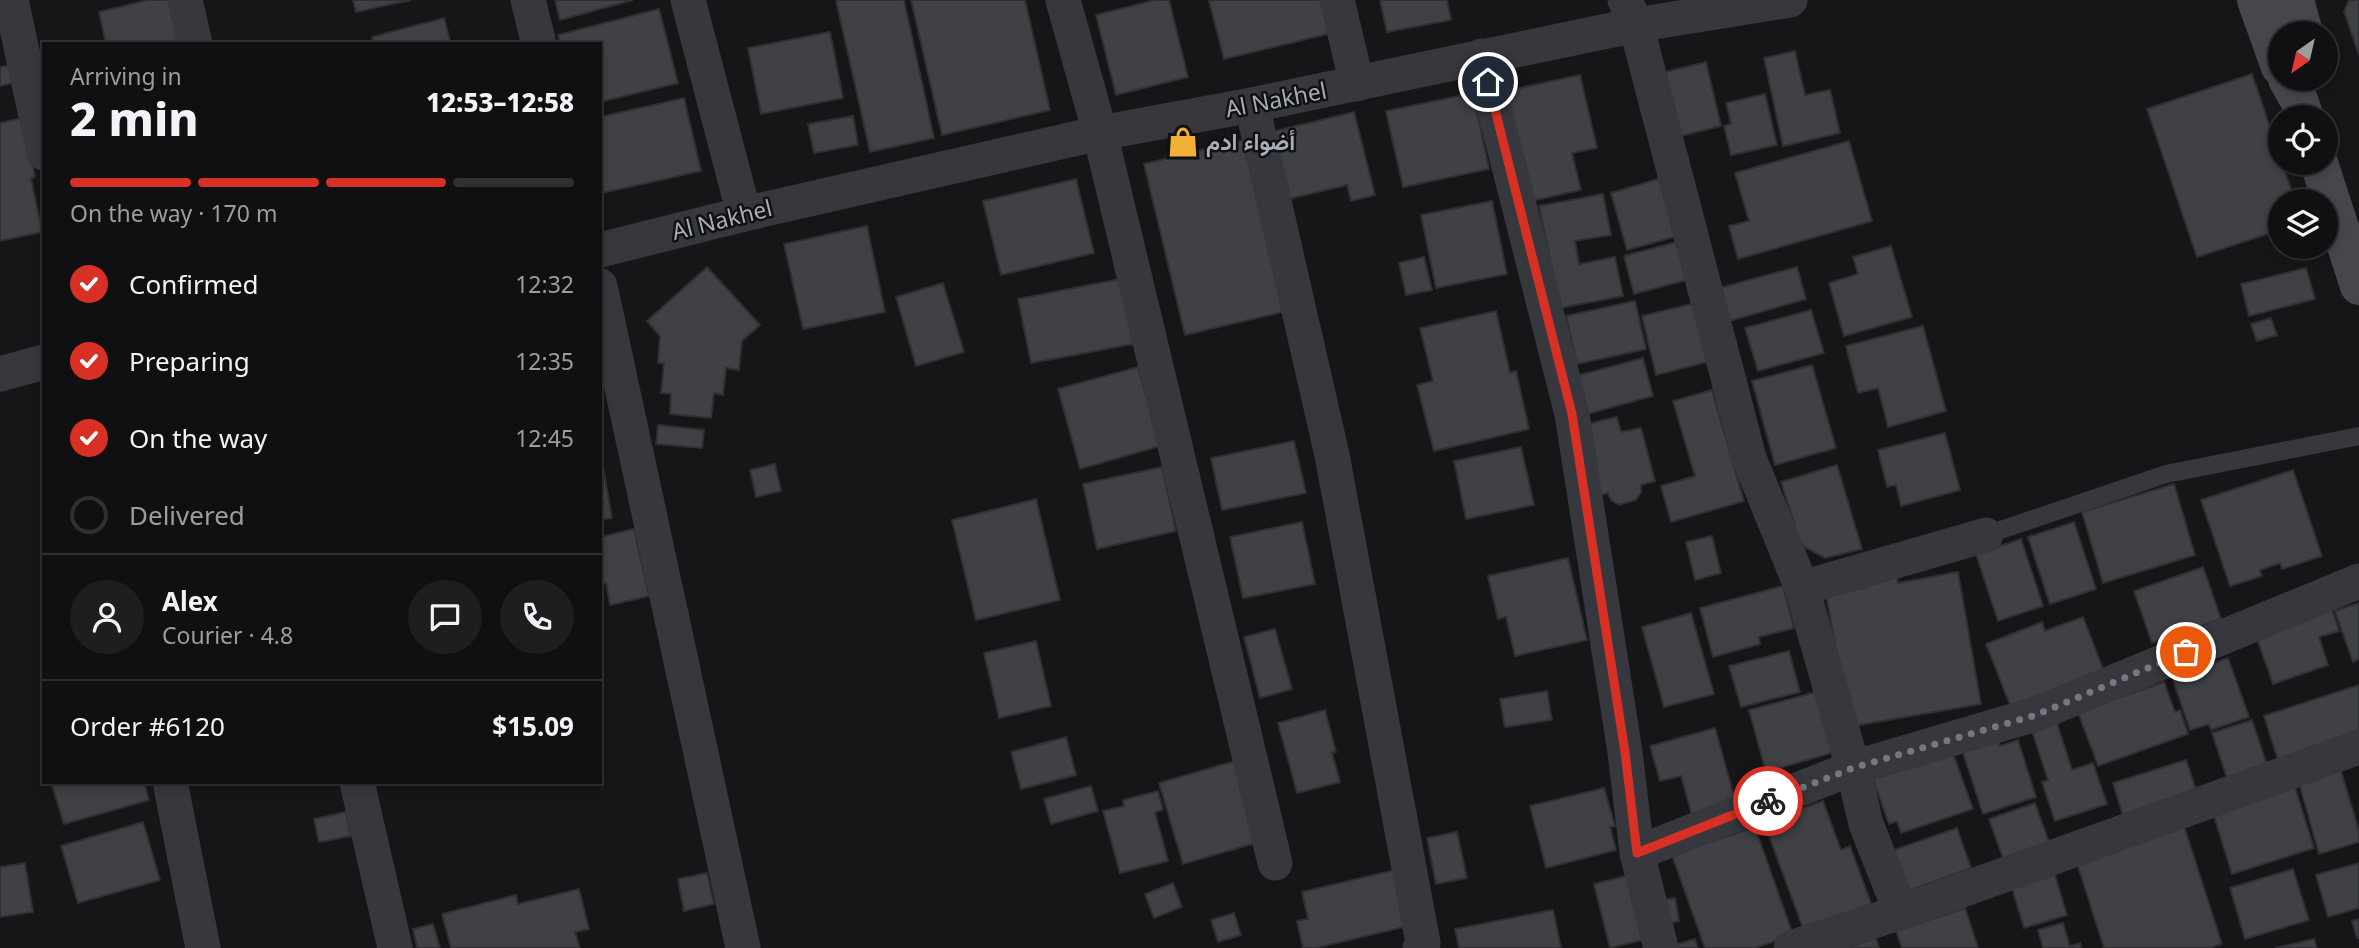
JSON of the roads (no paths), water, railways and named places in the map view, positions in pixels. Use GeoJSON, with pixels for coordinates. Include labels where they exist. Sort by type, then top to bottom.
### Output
{"type":"FeatureCollection","features":[{"type":"Feature","properties":{"kind":"main road"},"geometry":{"type":"LineString","coordinates":[[2256,0],[2268,34]]}},
{"type":"Feature","properties":{"kind":"main road"},"geometry":{"type":"LineString","coordinates":[[2295,0],[2301,21]]}},
{"type":"Feature","properties":{"kind":"main road"},"geometry":{"type":"LineString","coordinates":[[2323,175],[2359,286]]}},
{"type":"Feature","properties":{"kind":"street"},"geometry":{"type":"LineString","coordinates":[[12,0],[42,143]]}},
{"type":"Feature","properties":{"kind":"street"},"geometry":{"type":"LineString","coordinates":[[185,0],[195,42]]}},
{"type":"Feature","properties":{"kind":"street"},"geometry":{"type":"LineString","coordinates":[[528,0],[538,42]]}},
{"type":"Feature","properties":{"kind":"street"},"geometry":{"type":"LineString","coordinates":[[688,0],[744,214]]}},
{"type":"Feature","properties":{"kind":"street"},"geometry":{"type":"LineString","coordinates":[[1063,0],[1100,133],[1275,863]]}},
{"type":"Feature","properties":{"kind":"street"},"geometry":{"type":"LineString","coordinates":[[1337,0],[1357,84]]}},
{"type":"Feature","properties":{"kind":"street","name":"Al Nakhel"},"geometry":{"type":"LineString","coordinates":[[602,250],[744,214],[1100,133],[1357,84],[1481,56],[1631,12],[1790,0]]}},
{"type":"Feature","properties":{"kind":"street"},"geometry":{"type":"LineString","coordinates":[[1631,12],[1749,458],[1802,588],[1853,768],[1866,824],[1901,912]]}},
{"type":"Feature","properties":{"kind":"street"},"geometry":{"type":"LineString","coordinates":[[1481,56],[1572,414],[1625,752],[1637,853],[1661,948]]}},
{"type":"Feature","properties":{"kind":"street"},"geometry":{"type":"LineString","coordinates":[[1252,105],[1332,455],[1423,943],[1420,948]]}},
{"type":"Feature","properties":{"kind":"street"},"geometry":{"type":"LineString","coordinates":[[602,295],[743,948]]}},
{"type":"Feature","properties":{"kind":"street"},"geometry":{"type":"LineString","coordinates":[[0,374],[42,363]]}},
{"type":"Feature","properties":{"kind":"street"},"geometry":{"type":"LineString","coordinates":[[1802,588],[1986,535]]}},
{"type":"Feature","properties":{"kind":"street"},"geometry":{"type":"LineString","coordinates":[[1637,853],[1853,768],[2036,715],[2359,581]]}},
{"type":"Feature","properties":{"kind":"street"},"geometry":{"type":"LineString","coordinates":[[1791,948],[1901,912],[2359,747]]}},
{"type":"Feature","properties":{"kind":"street"},"geometry":{"type":"LineString","coordinates":[[170,784],[203,948]]}},
{"type":"Feature","properties":{"kind":"street"},"geometry":{"type":"LineString","coordinates":[[357,784],[395,948]]}},
{"type":"Feature","properties":{"kind":"lane"},"geometry":{"type":"LineString","coordinates":[[1986,535],[2166,474],[2359,436]]}},
{"type":"Feature","properties":{"kind":"place","name":"أضواء ادم"},"geometry":{"type":"Point","coordinates":[1183,142]}}]}
